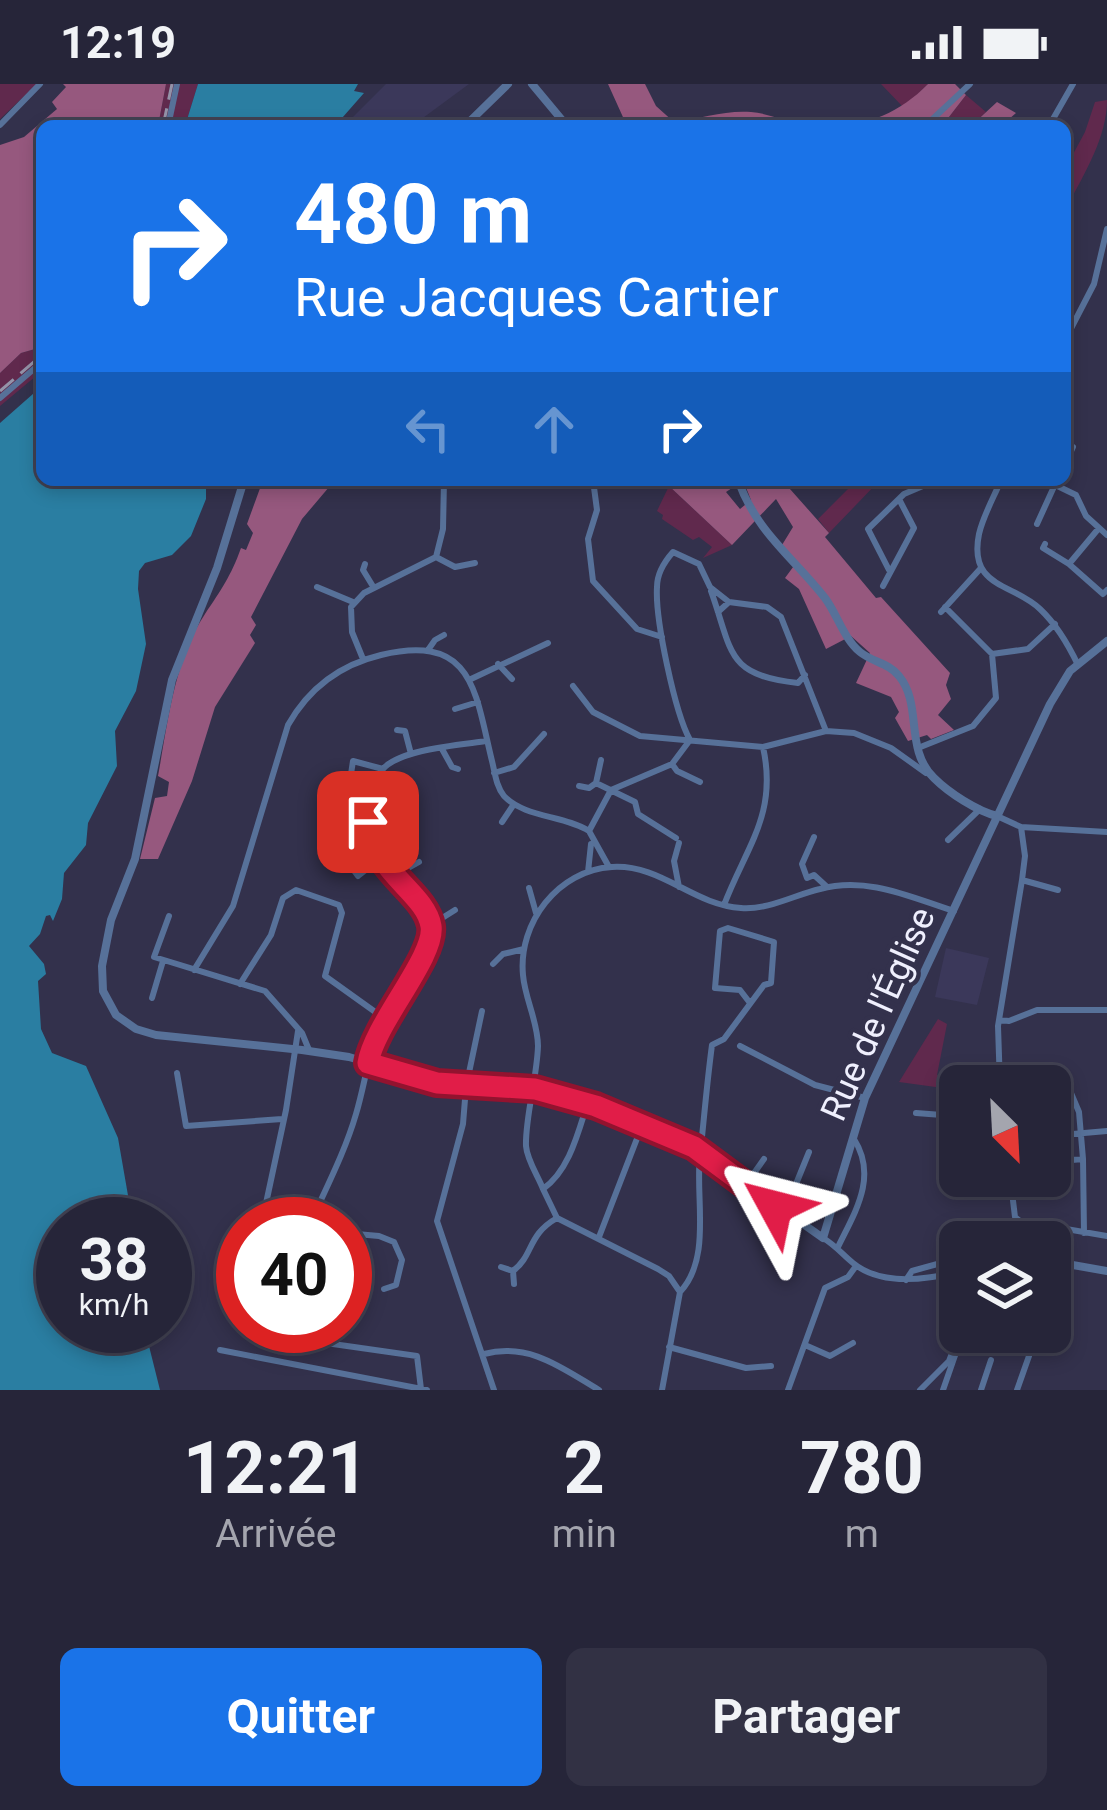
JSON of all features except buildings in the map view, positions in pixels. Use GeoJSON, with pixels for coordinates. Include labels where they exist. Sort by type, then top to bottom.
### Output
{"type":"FeatureCollection","features":[{"type":"Feature","properties":{"kind":"street"},"geometry":{"type":"LineString","coordinates":[[0,125],[40,84]]}},
{"type":"Feature","properties":{"kind":"street"},"geometry":{"type":"LineString","coordinates":[[169,120],[177,84]]}},
{"type":"Feature","properties":{"kind":"street"},"geometry":{"type":"LineString","coordinates":[[471,120],[508,84]]}},
{"type":"Feature","properties":{"kind":"street"},"geometry":{"type":"LineString","coordinates":[[532,84],[562,120]]}},
{"type":"Feature","properties":{"kind":"street"},"geometry":{"type":"LineString","coordinates":[[931,120],[970,84]]}},
{"type":"Feature","properties":{"kind":"street"},"geometry":{"type":"LineString","coordinates":[[1052,120],[1072,84]]}},
{"type":"Feature","properties":{"kind":"street"},"geometry":{"type":"LineString","coordinates":[[1071,330],[1088,300],[1107,229]]}},
{"type":"Feature","properties":{"kind":"street"},"geometry":{"type":"LineString","coordinates":[[0,398],[36,367]]}},
{"type":"Feature","properties":{"kind":"street"},"geometry":{"type":"LineString","coordinates":[[1071,451],[1073,447]]}},
{"type":"Feature","properties":{"kind":"street"},"geometry":{"type":"LineString","coordinates":[[242,486],[217,568],[172,680],[135,859],[111,920],[102,966],[109,1004],[127,1024],[145,1032],[309,1051],[466,1087],[535,1089],[587,1103],[700,1151],[838,1247],[856,1266],[906,1280],[939,1276]]}},
{"type":"Feature","properties":{"kind":"street"},"geometry":{"type":"LineString","coordinates":[[353,602],[436,557],[443,529],[444,486]]}},
{"type":"Feature","properties":{"kind":"street"},"geometry":{"type":"LineString","coordinates":[[594,486],[597,510],[588,539],[593,581],[637,628],[662,637]]}},
{"type":"Feature","properties":{"kind":"street"},"geometry":{"type":"LineString","coordinates":[[741,486],[764,533],[827,601],[850,640],[861,653],[896,670],[904,682],[916,749],[931,776]]}},
{"type":"Feature","properties":{"kind":"street"},"geometry":{"type":"LineString","coordinates":[[889,570],[868,530],[904,494],[923,486]]}},
{"type":"Feature","properties":{"kind":"street"},"geometry":{"type":"LineString","coordinates":[[998,486],[979,538],[982,568],[996,585],[1036,604],[1055,624],[1078,665]]}},
{"type":"Feature","properties":{"kind":"street"},"geometry":{"type":"LineString","coordinates":[[1036,524],[1054,486]]}},
{"type":"Feature","properties":{"kind":"street"},"geometry":{"type":"LineString","coordinates":[[1062,486],[1076,495],[1086,516],[1107,535]]}},
{"type":"Feature","properties":{"kind":"street"},"geometry":{"type":"LineString","coordinates":[[883,586],[914,528],[900,501]]}},
{"type":"Feature","properties":{"kind":"street"},"geometry":{"type":"LineString","coordinates":[[1069,564],[1099,528]]}},
{"type":"Feature","properties":{"kind":"street"},"geometry":{"type":"LineString","coordinates":[[1045,544],[1043,548],[1103,594],[1107,590]]}},
{"type":"Feature","properties":{"kind":"street"},"geometry":{"type":"LineString","coordinates":[[690,740],[662,637],[656,588],[673,552],[699,564],[737,661],[746,671],[799,683],[813,696]]}},
{"type":"Feature","properties":{"kind":"street"},"geometry":{"type":"LineString","coordinates":[[436,557],[454,567],[476,563]]}},
{"type":"Feature","properties":{"kind":"street"},"geometry":{"type":"LineString","coordinates":[[365,564],[362,570],[374,588]]}},
{"type":"Feature","properties":{"kind":"street"},"geometry":{"type":"LineString","coordinates":[[916,749],[973,726],[996,698],[992,654],[943,610],[982,568]]}},
{"type":"Feature","properties":{"kind":"street"},"geometry":{"type":"LineString","coordinates":[[317,587],[353,602]]}},
{"type":"Feature","properties":{"kind":"street"},"geometry":{"type":"LineString","coordinates":[[710,587],[729,602],[774,610],[781,617],[826,731]]}},
{"type":"Feature","properties":{"kind":"street"},"geometry":{"type":"LineString","coordinates":[[353,602],[352,632],[363,659]]}},
{"type":"Feature","properties":{"kind":"street"},"geometry":{"type":"LineString","coordinates":[[718,612],[729,602]]}},
{"type":"Feature","properties":{"kind":"street"},"geometry":{"type":"LineString","coordinates":[[992,654],[1028,649],[1055,624]]}},
{"type":"Feature","properties":{"kind":"street"},"geometry":{"type":"LineString","coordinates":[[428,650],[444,635]]}},
{"type":"Feature","properties":{"kind":"street","name":"Rue de l'Église"},"geometry":{"type":"LineString","coordinates":[[823,1238],[866,1098],[1050,704],[1078,665],[1107,641]]}},
{"type":"Feature","properties":{"kind":"street"},"geometry":{"type":"LineString","coordinates":[[471,679],[548,643]]}},
{"type":"Feature","properties":{"kind":"street"},"geometry":{"type":"LineString","coordinates":[[194,970],[232,906],[288,724],[315,687],[363,659],[428,650],[453,662],[471,679],[500,790],[514,804],[590,836],[609,867]]}},
{"type":"Feature","properties":{"kind":"street"},"geometry":{"type":"LineString","coordinates":[[498,664],[512,679]]}},
{"type":"Feature","properties":{"kind":"street"},"geometry":{"type":"LineString","coordinates":[[799,683],[805,675]]}},
{"type":"Feature","properties":{"kind":"street"},"geometry":{"type":"LineString","coordinates":[[573,686],[593,712],[640,736],[763,747],[826,731],[854,733],[891,748],[980,809],[1021,827],[1107,832]]}},
{"type":"Feature","properties":{"kind":"street"},"geometry":{"type":"LineString","coordinates":[[454,709],[478,701]]}},
{"type":"Feature","properties":{"kind":"street"},"geometry":{"type":"LineString","coordinates":[[397,730],[405,731],[411,755]]}},
{"type":"Feature","properties":{"kind":"street"},"geometry":{"type":"LineString","coordinates":[[494,772],[514,767],[544,734]]}},
{"type":"Feature","properties":{"kind":"street"},"geometry":{"type":"LineString","coordinates":[[588,872],[590,836],[611,790],[672,764],[690,740]]}},
{"type":"Feature","properties":{"kind":"street"},"geometry":{"type":"LineString","coordinates":[[380,859],[358,876],[336,846],[335,831],[344,813],[353,761],[383,769],[411,755],[487,741]]}},
{"type":"Feature","properties":{"kind":"street"},"geometry":{"type":"LineString","coordinates":[[724,905],[765,810],[769,784],[763,747]]}},
{"type":"Feature","properties":{"kind":"street"},"geometry":{"type":"LineString","coordinates":[[442,749],[458,769]]}},
{"type":"Feature","properties":{"kind":"street"},"geometry":{"type":"LineString","coordinates":[[579,786],[590,788],[596,783],[601,760]]}},
{"type":"Feature","properties":{"kind":"street"},"geometry":{"type":"LineString","coordinates":[[672,764],[700,782]]}},
{"type":"Feature","properties":{"kind":"street"},"geometry":{"type":"LineString","coordinates":[[383,769],[371,803],[370,838],[380,859],[431,925]]}},
{"type":"Feature","properties":{"kind":"street"},"geometry":{"type":"LineString","coordinates":[[596,783],[634,802],[638,814],[677,840],[674,861],[679,886]]}},
{"type":"Feature","properties":{"kind":"street"},"geometry":{"type":"LineString","coordinates":[[371,803],[404,810]]}},
{"type":"Feature","properties":{"kind":"street"},"geometry":{"type":"LineString","coordinates":[[502,822],[514,804]]}},
{"type":"Feature","properties":{"kind":"street"},"geometry":{"type":"LineString","coordinates":[[948,840],[980,809]]}},
{"type":"Feature","properties":{"kind":"street"},"geometry":{"type":"LineString","coordinates":[[344,813],[368,822]]}},
{"type":"Feature","properties":{"kind":"street"},"geometry":{"type":"LineString","coordinates":[[999,1065],[998,1023],[1025,856],[1021,827]]}},
{"type":"Feature","properties":{"kind":"street"},"geometry":{"type":"LineString","coordinates":[[814,837],[802,864],[806,878],[814,875],[826,887]]}},
{"type":"Feature","properties":{"kind":"street"},"geometry":{"type":"LineString","coordinates":[[394,876],[419,862]]}},
{"type":"Feature","properties":{"kind":"street"},"geometry":{"type":"LineString","coordinates":[[680,1292],[669,1276],[557,1218],[526,1149],[538,1042],[523,977],[524,949],[536,914],[559,889],[588,872],[609,867],[648,872],[703,901],[724,905],[765,906],[826,887],[863,884],[954,911]]}},
{"type":"Feature","properties":{"kind":"street"},"geometry":{"type":"LineString","coordinates":[[1022,880],[1058,890]]}},
{"type":"Feature","properties":{"kind":"street"},"geometry":{"type":"LineString","coordinates":[[529,888],[536,914]]}},
{"type":"Feature","properties":{"kind":"street"},"geometry":{"type":"LineString","coordinates":[[240,984],[271,935],[283,898],[296,890],[339,905],[342,913],[325,976],[385,1019]]}},
{"type":"Feature","properties":{"kind":"street"},"geometry":{"type":"LineString","coordinates":[[323,1197],[356,1118],[368,1063],[385,1019],[424,952],[431,925],[455,910]]}},
{"type":"Feature","properties":{"kind":"street"},"geometry":{"type":"LineString","coordinates":[[170,916],[153,953],[163,961],[272,995],[308,1041],[309,1051]]}},
{"type":"Feature","properties":{"kind":"street"},"geometry":{"type":"LineString","coordinates":[[662,1390],[680,1292],[696,1256],[700,1151],[712,1045],[724,1039],[764,985],[771,983],[774,942],[728,928],[720,931],[715,988],[740,990],[750,1003]]}},
{"type":"Feature","properties":{"kind":"street"},"geometry":{"type":"LineString","coordinates":[[493,964],[502,954],[524,949]]}},
{"type":"Feature","properties":{"kind":"street"},"geometry":{"type":"LineString","coordinates":[[152,998],[163,961]]}},
{"type":"Feature","properties":{"kind":"street"},"geometry":{"type":"LineString","coordinates":[[998,1023],[1037,1010],[1107,1010]]}},
{"type":"Feature","properties":{"kind":"street"},"geometry":{"type":"LineString","coordinates":[[482,1011],[463,1124],[437,1221],[494,1390]]}},
{"type":"Feature","properties":{"kind":"street"},"geometry":{"type":"LineString","coordinates":[[267,1197],[297,1028]]}},
{"type":"Feature","properties":{"kind":"street"},"geometry":{"type":"LineString","coordinates":[[740,1046],[815,1085],[866,1098]]}},
{"type":"Feature","properties":{"kind":"street"},"geometry":{"type":"LineString","coordinates":[[177,1073],[185,1126],[282,1118]]}},
{"type":"Feature","properties":{"kind":"street"},"geometry":{"type":"LineString","coordinates":[[1071,1094],[1081,1134],[1084,1233]]}},
{"type":"Feature","properties":{"kind":"street"},"geometry":{"type":"LineString","coordinates":[[543,1189],[564,1166],[587,1103]]}},
{"type":"Feature","properties":{"kind":"street"},"geometry":{"type":"LineString","coordinates":[[916,1113],[939,1115]]}},
{"type":"Feature","properties":{"kind":"street"},"geometry":{"type":"LineString","coordinates":[[599,1238],[643,1123]]}},
{"type":"Feature","properties":{"kind":"street"},"geometry":{"type":"LineString","coordinates":[[1071,1135],[1107,1131]]}},
{"type":"Feature","properties":{"kind":"street"},"geometry":{"type":"LineString","coordinates":[[838,1247],[865,1197],[860,1148],[852,1136]]}},
{"type":"Feature","properties":{"kind":"street"},"geometry":{"type":"LineString","coordinates":[[779,1209],[796,1184],[808,1152]]}},
{"type":"Feature","properties":{"kind":"street"},"geometry":{"type":"LineString","coordinates":[[747,1183],[764,1159]]}},
{"type":"Feature","properties":{"kind":"street"},"geometry":{"type":"LineString","coordinates":[[1071,1160],[1083,1159]]}},
{"type":"Feature","properties":{"kind":"street"},"geometry":{"type":"LineString","coordinates":[[1013,1197],[1020,1221],[1107,1236]]}},
{"type":"Feature","properties":{"kind":"street"},"geometry":{"type":"LineString","coordinates":[[501,1268],[513,1271],[523,1264],[530,1240],[557,1218]]}},
{"type":"Feature","properties":{"kind":"street"},"geometry":{"type":"LineString","coordinates":[[372,1235],[394,1242],[402,1270],[396,1285],[384,1289]]}},
{"type":"Feature","properties":{"kind":"street"},"geometry":{"type":"LineString","coordinates":[[906,1280],[912,1271],[939,1264]]}},
{"type":"Feature","properties":{"kind":"street"},"geometry":{"type":"LineString","coordinates":[[1071,1265],[1107,1271]]}},
{"type":"Feature","properties":{"kind":"street"},"geometry":{"type":"LineString","coordinates":[[788,1390],[825,1288],[848,1277],[856,1266]]}},
{"type":"Feature","properties":{"kind":"street"},"geometry":{"type":"LineString","coordinates":[[513,1271],[514,1284]]}},
{"type":"Feature","properties":{"kind":"street"},"geometry":{"type":"LineString","coordinates":[[805,1345],[830,1356],[854,1343]]}},
{"type":"Feature","properties":{"kind":"street"},"geometry":{"type":"LineString","coordinates":[[669,1347],[746,1368],[771,1366]]}},
{"type":"Feature","properties":{"kind":"street"},"geometry":{"type":"LineString","coordinates":[[484,1354],[512,1349],[536,1355],[599,1390]]}},
{"type":"Feature","properties":{"kind":"street"},"geometry":{"type":"LineString","coordinates":[[236,1353],[424,1389],[417,1356],[372,1350]]}},
{"type":"Feature","properties":{"kind":"street"},"geometry":{"type":"LineString","coordinates":[[920,1390],[942,1371],[950,1353]]}},
{"type":"Feature","properties":{"kind":"street"},"geometry":{"type":"LineString","coordinates":[[943,1390],[958,1353]]}},
{"type":"Feature","properties":{"kind":"street"},"geometry":{"type":"LineString","coordinates":[[1017,1390],[1029,1356]]}},
{"type":"Feature","properties":{"kind":"street"},"geometry":{"type":"LineString","coordinates":[[981,1390],[992,1360]]}},
{"type":"Feature","properties":{"kind":"shaded area"},"geometry":{"type":"Polygon","coordinates":[[[0,84],[37,84],[0,119],[0,84]]]}},
{"type":"Feature","properties":{"kind":"shaded area"},"geometry":{"type":"Polygon","coordinates":[[[63,84],[166,84],[159,120],[44,120],[57,109],[52,102],[66,87],[63,84]]]}},
{"type":"Feature","properties":{"kind":"shaded area"},"geometry":{"type":"Polygon","coordinates":[[[166,84],[198,84],[187,120],[159,120],[166,84]]]}},
{"type":"Feature","properties":{"kind":"shaded area"},"geometry":{"type":"Polygon","coordinates":[[[386,84],[469,84],[420,120],[350,120],[386,84]]]}},
{"type":"Feature","properties":{"kind":"shaded area"},"geometry":{"type":"Polygon","coordinates":[[[608,84],[645,84],[656,106],[672,120],[624,120],[608,84]]]}},
{"type":"Feature","properties":{"kind":"shaded area"},"geometry":{"type":"Polygon","coordinates":[[[881,84],[928,84],[904,108],[881,84]]]}},
{"type":"Feature","properties":{"kind":"shaded area"},"geometry":{"type":"Polygon","coordinates":[[[928,84],[955,84],[966,95],[947,120],[871,120],[900,107],[928,84]]]}},
{"type":"Feature","properties":{"kind":"shaded area"},"geometry":{"type":"Polygon","coordinates":[[[966,95],[986,112],[977,120],[947,120],[966,95]]]}},
{"type":"Feature","properties":{"kind":"shaded area"},"geometry":{"type":"Polygon","coordinates":[[[1107,100],[1103,127],[1071,199],[1071,158],[1095,102],[1107,100]]]}},
{"type":"Feature","properties":{"kind":"shaded area"},"geometry":{"type":"Polygon","coordinates":[[[997,102],[1016,113],[1008,120],[978,120],[997,102]]]}},
{"type":"Feature","properties":{"kind":"shaded area"},"geometry":{"type":"Polygon","coordinates":[[[742,112],[785,120],[689,120],[742,112]]]}},
{"type":"Feature","properties":{"kind":"shaded area"},"geometry":{"type":"Polygon","coordinates":[[[36,127],[36,349],[21,353],[0,373],[0,145],[24,137],[36,127]]]}},
{"type":"Feature","properties":{"kind":"shaded area"},"geometry":{"type":"Polygon","coordinates":[[[36,349],[36,376],[0,406],[0,373],[21,353],[36,349]]]}},
{"type":"Feature","properties":{"kind":"shaded area"},"geometry":{"type":"Polygon","coordinates":[[[261,486],[330,486],[302,519],[251,617],[256,625],[250,635],[255,643],[215,707],[192,781],[158,859],[140,859],[155,798],[167,796],[169,782],[158,776],[179,672],[194,632],[241,548],[246,550],[253,533],[247,524],[261,486]]]}},
{"type":"Feature","properties":{"kind":"shaded area"},"geometry":{"type":"Polygon","coordinates":[[[669,486],[732,545],[703,558],[712,547],[699,537],[693,540],[657,511],[669,486]]]}},
{"type":"Feature","properties":{"kind":"shaded area"},"geometry":{"type":"Polygon","coordinates":[[[669,486],[735,486],[726,492],[740,509],[751,500],[745,486],[787,486],[876,598],[881,597],[950,673],[946,685],[951,699],[938,715],[954,730],[908,741],[895,718],[899,712],[891,697],[856,683],[870,653],[851,636],[826,649],[799,589],[785,578],[796,563],[782,545],[793,527],[776,499],[732,545],[669,486]]]}},
{"type":"Feature","properties":{"kind":"shaded area"},"geometry":{"type":"Polygon","coordinates":[[[851,486],[874,486],[829,533],[818,519],[851,486]]]}},
{"type":"Feature","properties":{"kind":"shaded area"},"geometry":{"type":"Polygon","coordinates":[[[946,948],[989,958],[977,1005],[935,997],[946,948]]]}},
{"type":"Feature","properties":{"kind":"shaded area"},"geometry":{"type":"Polygon","coordinates":[[[938,1019],[947,1024],[939,1087],[899,1082],[938,1019]]]}},
{"type":"Feature","properties":{"kind":"water"},"geometry":{"type":"Polygon","coordinates":[[[198,84],[358,84],[354,91],[364,93],[340,120],[187,120],[198,84]]]}},
{"type":"Feature","properties":{"kind":"water"},"geometry":{"type":"Polygon","coordinates":[[[36,391],[36,486],[206,486],[206,499],[191,536],[172,555],[145,563],[139,571],[146,644],[136,691],[115,731],[117,766],[88,823],[86,845],[64,873],[62,899],[53,921],[46,916],[40,934],[29,946],[46,974],[38,981],[41,1029],[52,1053],[86,1066],[118,1138],[128,1197],[36,1197],[36,1353],[151,1353],[160,1390],[0,1390],[0,423],[36,391]]]}},
{"type":"Feature","properties":{"kind":"railway"},"geometry":{"type":"LineString","coordinates":[[164,120],[172,84]]}},
{"type":"Feature","properties":{"kind":"railway"},"geometry":{"type":"LineString","coordinates":[[0,391],[36,360]]}},
{"type":"Feature","properties":{"kind":"route"},"geometry":{"type":"LineString","coordinates":[[368,822],[374,849],[423,910],[431,932],[374,1040],[368,1063],[437,1083],[535,1089],[596,1106],[710,1156],[775,1207]]}}]}
